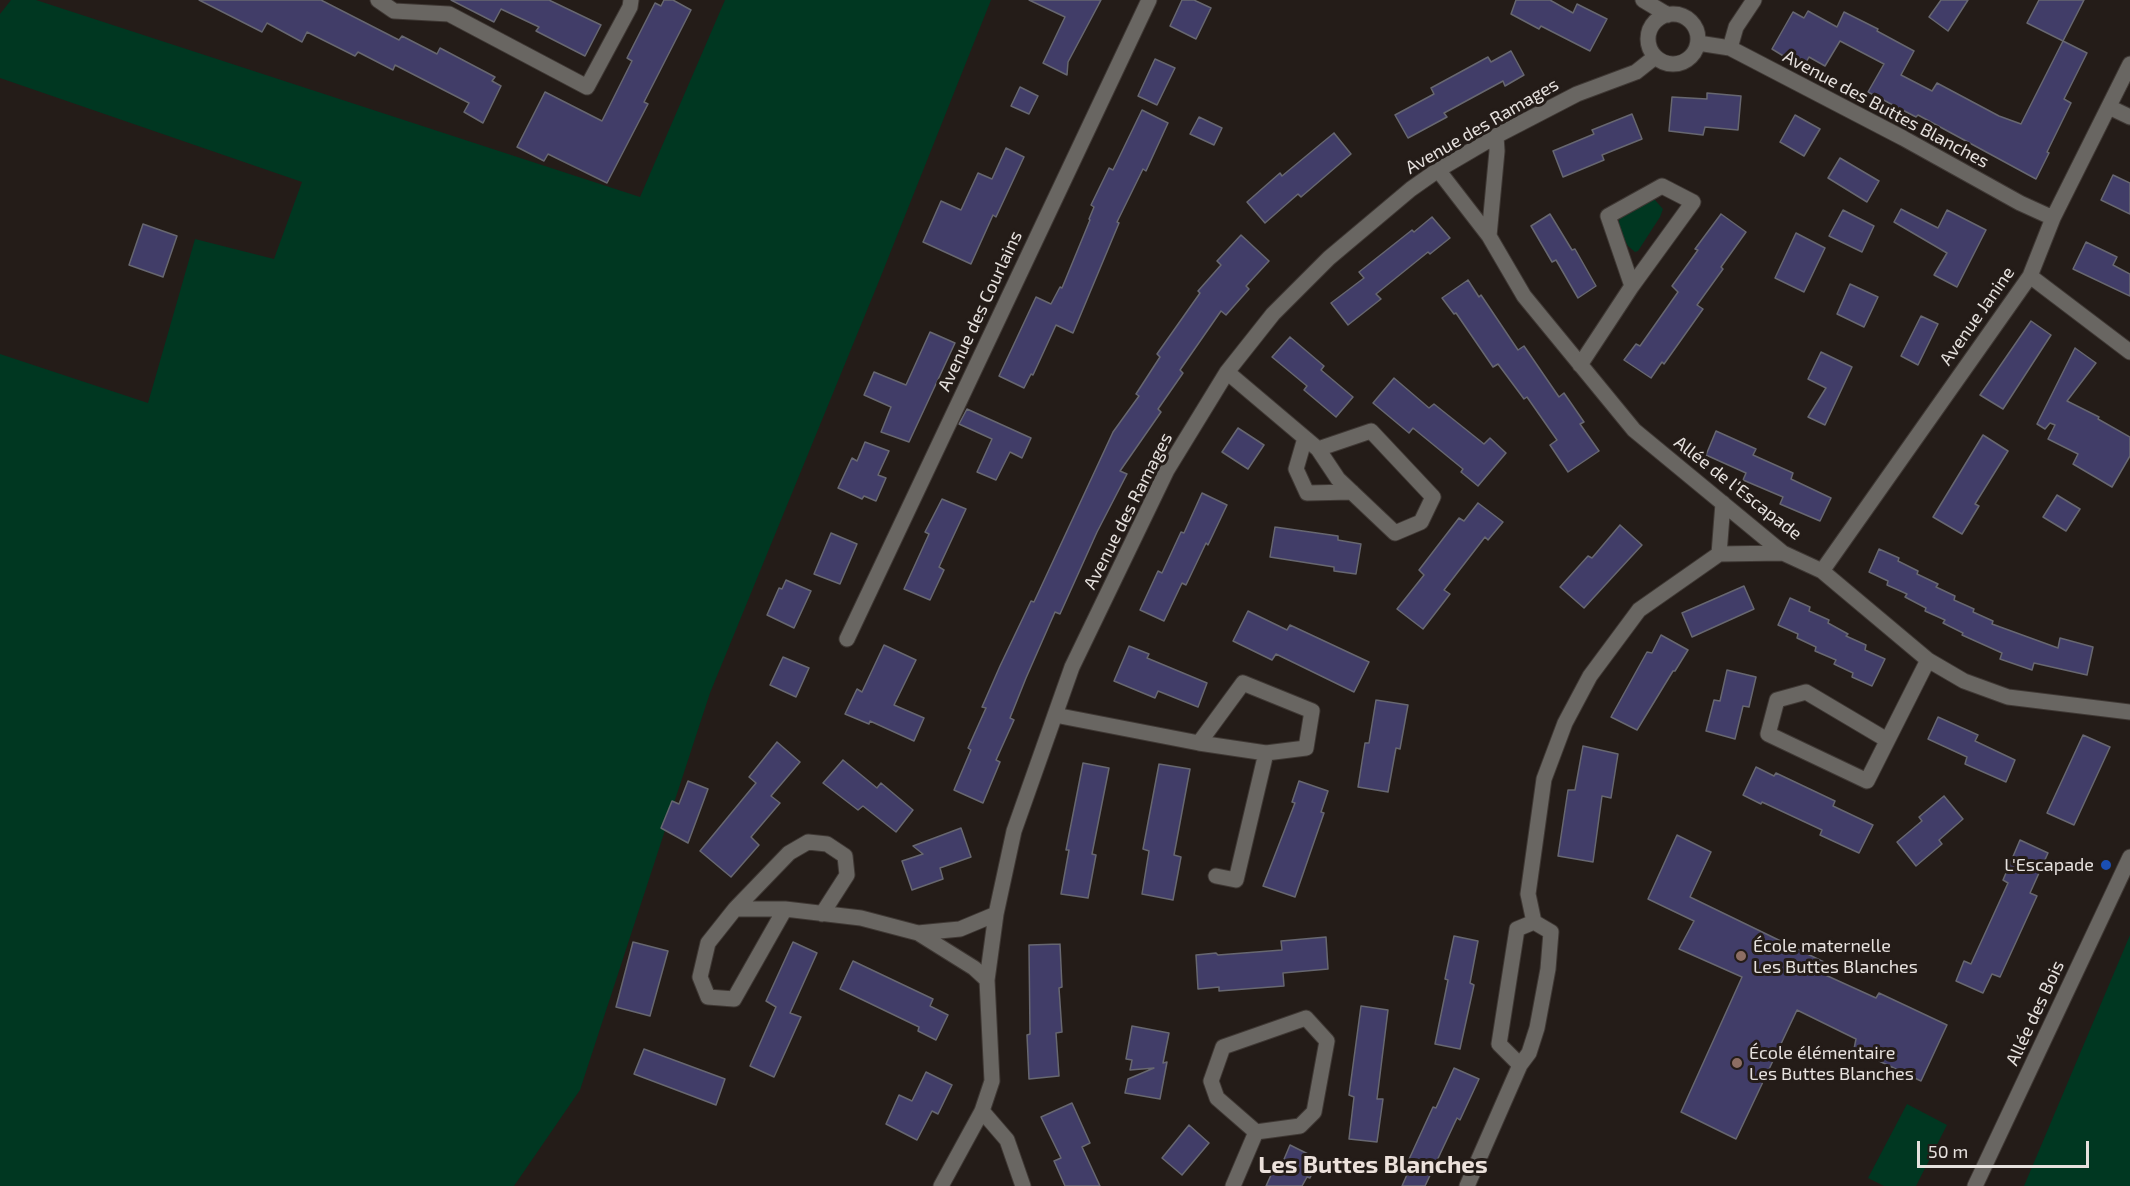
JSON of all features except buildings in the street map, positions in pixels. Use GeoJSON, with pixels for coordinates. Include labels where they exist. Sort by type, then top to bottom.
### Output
{"type":"FeatureCollection","features":[{"type":"Feature","properties":{"kind":"street"},"geometry":{"type":"LineString","coordinates":[[378,0],[394,11],[437,7],[587,87],[630,8],[631,0]]}},
{"type":"Feature","properties":{"kind":"street","name":"Avenue des Courlains"},"geometry":{"type":"LineString","coordinates":[[847,639],[1149,0]]}},
{"type":"Feature","properties":{"kind":"street"},"geometry":{"type":"LineString","coordinates":[[1643,0],[1668,15]]}},
{"type":"Feature","properties":{"kind":"street"},"geometry":{"type":"LineString","coordinates":[[1730,48],[1736,27],[1754,0]]}},
{"type":"Feature","properties":{"kind":"street"},"geometry":{"type":"LineString","coordinates":[[1676,14],[1690,21],[1695,27],[1698,43],[1685,62],[1669,64],[1655,57],[1651,51],[1648,36],[1654,22],[1676,14]]}},
{"type":"Feature","properties":{"kind":"street","name":"Avenue des Buttes Blanches"},"geometry":{"type":"LineString","coordinates":[[1698,43],[1730,48],[1904,138],[2020,203],[2053,218]]}},
{"type":"Feature","properties":{"kind":"street","name":"Avenue des Ramages"},"geometry":{"type":"LineString","coordinates":[[941,1186],[982,1112],[992,1081],[987,980],[996,914],[1014,831],[1054,715],[1072,667],[1167,470],[1227,372],[1273,314],[1329,258],[1411,189],[1438,170],[1496,136],[1577,94],[1636,72],[1655,57]]}},
{"type":"Feature","properties":{"kind":"street","name":"Avenue Janine"},"geometry":{"type":"LineString","coordinates":[[1822,571],[2030,276],[2053,218],[2130,64]]}},
{"type":"Feature","properties":{"kind":"street"},"geometry":{"type":"LineString","coordinates":[[2109,107],[2130,117]]}},
{"type":"Feature","properties":{"kind":"street"},"geometry":{"type":"LineString","coordinates":[[1489,236],[1497,151],[1496,136]]}},
{"type":"Feature","properties":{"kind":"street","name":"Allée de l'Escapade"},"geometry":{"type":"LineString","coordinates":[[1438,170],[1489,236],[1524,296],[1634,430],[1784,553],[1822,571],[1929,660],[1964,681],[2008,697],[2130,712]]}},
{"type":"Feature","properties":{"kind":"street"},"geometry":{"type":"LineString","coordinates":[[1580,365],[1632,286],[1693,202],[1662,186],[1608,216],[1632,286]]}},
{"type":"Feature","properties":{"kind":"street"},"geometry":{"type":"LineString","coordinates":[[2030,276],[2130,352]]}},
{"type":"Feature","properties":{"kind":"street"},"geometry":{"type":"LineString","coordinates":[[1227,372],[1318,449],[1338,479],[1395,533],[1421,522],[1433,497],[1371,430],[1318,449]]}},
{"type":"Feature","properties":{"kind":"street"},"geometry":{"type":"LineString","coordinates":[[1305,438],[1296,469],[1307,493],[1352,492]]}},
{"type":"Feature","properties":{"kind":"street"},"geometry":{"type":"LineString","coordinates":[[1719,554],[1723,503]]}},
{"type":"Feature","properties":{"kind":"street"},"geometry":{"type":"LineString","coordinates":[[1467,1186],[1520,1065],[1529,1053],[1537,1028],[1548,969],[1551,932],[1534,922],[1528,894],[1544,779],[1564,723],[1590,676],[1639,610],[1719,554],[1784,553]]}},
{"type":"Feature","properties":{"kind":"street"},"geometry":{"type":"LineString","coordinates":[[1887,740],[1806,692],[1777,700],[1768,734],[1867,781],[1929,660]]}},
{"type":"Feature","properties":{"kind":"street"},"geometry":{"type":"LineString","coordinates":[[1054,715],[1198,743],[1266,753],[1306,748],[1312,711],[1243,683],[1198,743]]}},
{"type":"Feature","properties":{"kind":"street"},"geometry":{"type":"LineString","coordinates":[[1216,876],[1236,880],[1266,753]]}},
{"type":"Feature","properties":{"kind":"street"},"geometry":{"type":"LineString","coordinates":[[785,909],[734,999],[708,998],[700,976],[708,943],[735,909],[789,853],[808,842],[827,844],[845,856],[847,875],[822,914]]}},
{"type":"Feature","properties":{"kind":"street","name":"Allée des Bois"},"geometry":{"type":"LineString","coordinates":[[1975,1186],[2130,857]]}},
{"type":"Feature","properties":{"kind":"street"},"geometry":{"type":"LineString","coordinates":[[735,909],[785,909],[861,918],[918,933],[974,968],[987,980]]}},
{"type":"Feature","properties":{"kind":"street"},"geometry":{"type":"LineString","coordinates":[[918,933],[960,929],[996,914]]}},
{"type":"Feature","properties":{"kind":"street"},"geometry":{"type":"LineString","coordinates":[[1520,1065],[1499,1044],[1517,929],[1534,922]]}},
{"type":"Feature","properties":{"kind":"street"},"geometry":{"type":"LineString","coordinates":[[1306,1018],[1327,1041],[1314,1112],[1300,1126],[1256,1132],[1217,1098],[1211,1081],[1222,1047],[1306,1018]]}},
{"type":"Feature","properties":{"kind":"street"},"geometry":{"type":"LineString","coordinates":[[982,1112],[1007,1140],[1023,1186]]}},
{"type":"Feature","properties":{"kind":"street"},"geometry":{"type":"LineString","coordinates":[[1233,1186],[1256,1132]]}},
{"type":"Feature","properties":{"kind":"green space"},"geometry":{"type":"Polygon","coordinates":[[[11,0],[36,0],[640,197],[725,0],[991,0],[710,693],[580,1090],[514,1186],[0,1186],[0,354],[148,403],[195,239],[274,259],[302,182],[0,78],[0,14],[11,0]]]}},
{"type":"Feature","properties":{"kind":"green space"},"geometry":{"type":"Polygon","coordinates":[[[1647,200],[1655,200],[1663,209],[1638,251],[1635,252],[1628,246],[1620,232],[1619,221],[1620,217],[1647,200]]]}},
{"type":"Feature","properties":{"kind":"green space"},"geometry":{"type":"Polygon","coordinates":[[[2130,935],[2130,1186],[2024,1186],[2130,935]]]}},
{"type":"Feature","properties":{"kind":"green space"},"geometry":{"type":"Polygon","coordinates":[[[1907,1104],[1947,1125],[1916,1186],[1884,1186],[1868,1178],[1907,1104]]]}},
{"type":"Feature","properties":{"kind":"place","name":"L'Escapade"},"geometry":{"type":"Point","coordinates":[2106,865]}},
{"type":"Feature","properties":{"kind":"place","name":"École maternelle Les Buttes Blanches"},"geometry":{"type":"Point","coordinates":[1741,956]}},
{"type":"Feature","properties":{"kind":"place","name":"École élémentaire Les Buttes Blanches"},"geometry":{"type":"Point","coordinates":[1737,1063]}},
{"type":"Feature","properties":{"kind":"district","name":"Les Buttes Blanches"},"geometry":{"type":"Point","coordinates":[1373,1165]}}]}
